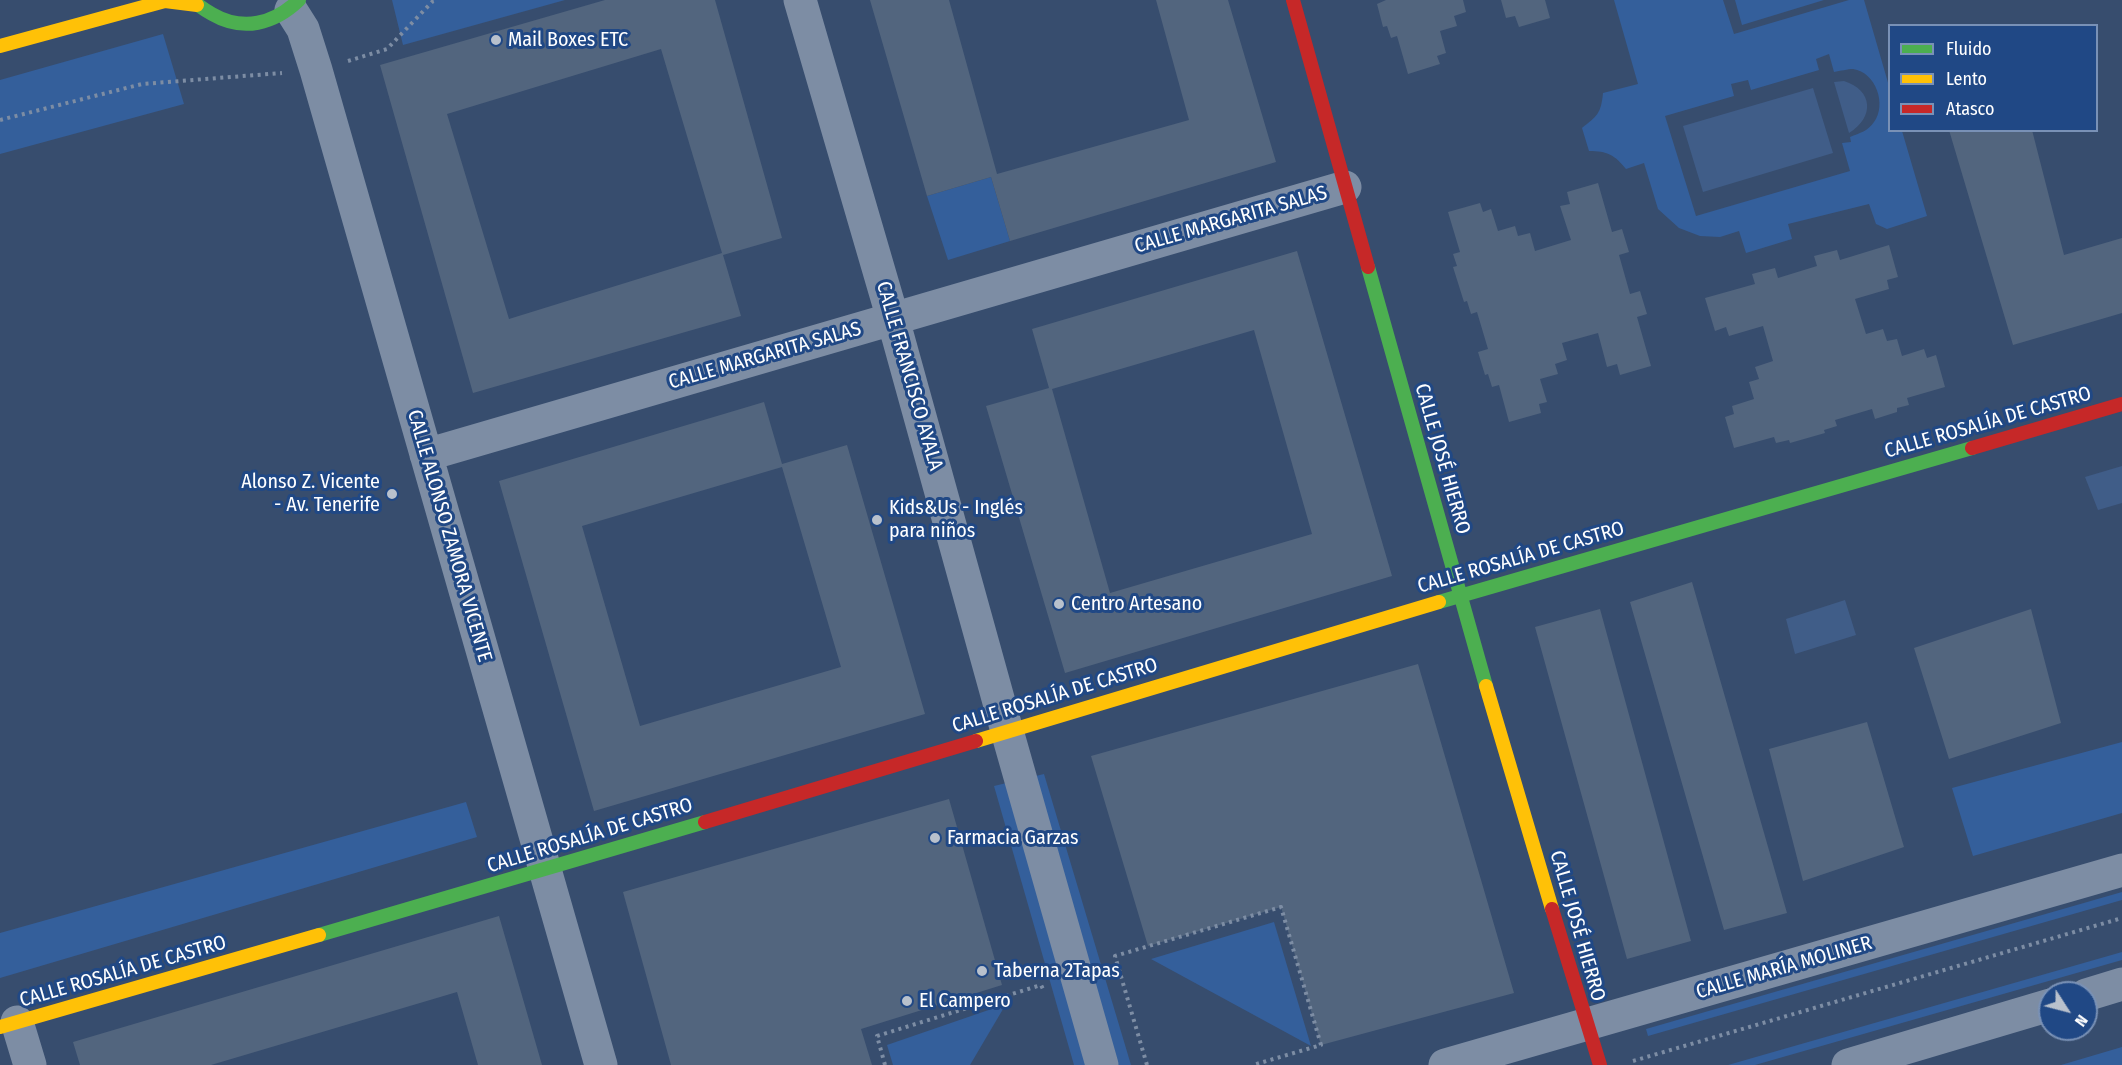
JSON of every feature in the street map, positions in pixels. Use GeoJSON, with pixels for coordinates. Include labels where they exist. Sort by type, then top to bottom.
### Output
{"type":"FeatureCollection","features":[{"type":"Feature","properties":{"kind":"street","name":"CALLE FRANCISCO AYALA"},"geometry":{"type":"LineString","coordinates":[[800,0],[893,319],[1102,1065]]}},
{"type":"Feature","properties":{"kind":"street","name":"CALLE JOSÉ HIERRO"},"geometry":{"type":"LineString","coordinates":[[1293,0],[1460,597],[1600,1065]]}},
{"type":"Feature","properties":{"kind":"street"},"geometry":{"type":"LineString","coordinates":[[0,46],[165,1],[195,3],[232,23],[262,23],[295,5]]}},
{"type":"Feature","properties":{"kind":"street","name":"CALLE ALONSO ZAMORA VICENTE"},"geometry":{"type":"LineString","coordinates":[[295,5],[316,70],[602,1065]]}},
{"type":"Feature","properties":{"kind":"street","name":"CALLE MARGARITA SALAS"},"geometry":{"type":"LineString","coordinates":[[426,455],[1345,187]]}},
{"type":"Feature","properties":{"kind":"street","name":"CALLE ROSALÍA DE CASTRO"},"geometry":{"type":"LineString","coordinates":[[9,1025],[546,870],[1460,597],[2122,404]]}},
{"type":"Feature","properties":{"kind":"street","name":"CALLE MARÍA MOLINER"},"geometry":{"type":"LineString","coordinates":[[1445,1065],[2122,870]]}},
{"type":"Feature","properties":{"kind":"street"},"geometry":{"type":"LineString","coordinates":[[2098,991],[2122,984]]}},
{"type":"Feature","properties":{"kind":"street"},"geometry":{"type":"LineString","coordinates":[[1848,1065],[2038,1009]]}},
{"type":"Feature","properties":{"kind":"street"},"geometry":{"type":"LineString","coordinates":[[9,1025],[30,1065]]}},
{"type":"Feature","properties":{"kind":"path"},"geometry":{"type":"LineString","coordinates":[[0,120],[142,84],[316,70],[387,49],[433,1],[437,0]]}},
{"type":"Feature","properties":{"kind":"path"},"geometry":{"type":"LineString","coordinates":[[1147,1065],[1115,956],[1281,907],[1321,1045],[1253,1065]]}},
{"type":"Feature","properties":{"kind":"path"},"geometry":{"type":"LineString","coordinates":[[1632,1062],[2122,918]]}},
{"type":"Feature","properties":{"kind":"path"},"geometry":{"type":"LineString","coordinates":[[885,1065],[877,1036],[1041,985],[1045,997]]}},
{"type":"Feature","properties":{"kind":"shaded area"},"geometry":{"type":"Polygon","coordinates":[[[392,0],[565,0],[403,45],[392,0]]]}},
{"type":"Feature","properties":{"kind":"shaded area"},"geometry":{"type":"Polygon","coordinates":[[[1614,0],[1723,0],[1734,34],[1849,0],[1864,0],[1888,83],[1888,132],[1902,132],[1927,216],[1887,229],[1876,224],[1869,204],[1788,224],[1792,239],[1746,253],[1739,231],[1720,237],[1700,236],[1679,228],[1658,209],[1644,163],[1626,169],[1610,155],[1589,151],[1582,128],[1597,114],[1603,93],[1638,84],[1614,0]],[[1829,54],[1816,59],[1819,70],[1751,90],[1748,80],[1731,84],[1734,96],[1665,116],[1696,216],[1850,171],[1842,143],[1851,142],[1850,137],[1872,125],[1878,115],[1879,107],[1877,90],[1873,83],[1861,71],[1853,69],[1834,72],[1829,54]]]}},
{"type":"Feature","properties":{"kind":"shaded area"},"geometry":{"type":"Polygon","coordinates":[[[1735,0],[1824,0],[1742,25],[1735,0]]]}},
{"type":"Feature","properties":{"kind":"shaded area"},"geometry":{"type":"Polygon","coordinates":[[[163,34],[184,104],[0,154],[0,80],[163,34]]]}},
{"type":"Feature","properties":{"kind":"shaded area"},"geometry":{"type":"Polygon","coordinates":[[[1844,81],[1861,91],[1867,104],[1863,119],[1849,133],[1834,82],[1844,81]]]}},
{"type":"Feature","properties":{"kind":"shaded area"},"geometry":{"type":"Polygon","coordinates":[[[1813,88],[1833,153],[1703,192],[1683,126],[1813,88]]]}},
{"type":"Feature","properties":{"kind":"shaded area"},"geometry":{"type":"Polygon","coordinates":[[[991,177],[1010,241],[948,260],[927,196],[991,177]]]}},
{"type":"Feature","properties":{"kind":"shaded area"},"geometry":{"type":"Polygon","coordinates":[[[2122,466],[2122,503],[2098,510],[2085,477],[2122,466]]]}},
{"type":"Feature","properties":{"kind":"shaded area"},"geometry":{"type":"Polygon","coordinates":[[[1845,600],[1856,635],[1795,654],[1786,619],[1845,600]]]}},
{"type":"Feature","properties":{"kind":"shaded area"},"geometry":{"type":"Polygon","coordinates":[[[2122,742],[2122,813],[1973,856],[1952,788],[2122,742]]]}},
{"type":"Feature","properties":{"kind":"shaded area"},"geometry":{"type":"Polygon","coordinates":[[[1044,774],[1131,1065],[1074,1065],[994,786],[1044,774]]]}},
{"type":"Feature","properties":{"kind":"shaded area"},"geometry":{"type":"Polygon","coordinates":[[[466,802],[477,837],[0,978],[0,933],[466,802]]]}},
{"type":"Feature","properties":{"kind":"shaded area"},"geometry":{"type":"Polygon","coordinates":[[[2122,892],[2122,900],[1648,1036],[1646,1029],[2122,892]]]}},
{"type":"Feature","properties":{"kind":"shaded area"},"geometry":{"type":"Polygon","coordinates":[[[1274,922],[1311,1046],[1151,959],[1274,922]]]}},
{"type":"Feature","properties":{"kind":"shaded area"},"geometry":{"type":"Polygon","coordinates":[[[2122,952],[2122,960],[2049,981],[2038,981],[2038,984],[1755,1065],[1728,1065],[2122,952]]]}},
{"type":"Feature","properties":{"kind":"shaded area"},"geometry":{"type":"Polygon","coordinates":[[[1006,1004],[970,1065],[893,1065],[887,1045],[1006,1004]]]}},
{"type":"Feature","properties":{"kind":"shaded area"},"geometry":{"type":"Polygon","coordinates":[[[2122,1047],[2122,1065],[2061,1065],[2122,1047]]]}},
{"type":"Feature","properties":{"kind":"building"},"geometry":{"type":"Polygon","coordinates":[[[605,0],[715,0],[782,238],[723,255],[741,316],[473,393],[380,65],[605,0]],[[661,49],[447,114],[509,319],[722,253],[661,49]]]}},
{"type":"Feature","properties":{"kind":"building"},"geometry":{"type":"Polygon","coordinates":[[[870,0],[949,0],[997,174],[1189,120],[1156,0],[1228,0],[1276,162],[1010,241],[991,177],[927,196],[870,0]]]}},
{"type":"Feature","properties":{"kind":"building"},"geometry":{"type":"Polygon","coordinates":[[[1386,0],[1463,0],[1466,12],[1454,16],[1457,26],[1440,31],[1446,53],[1437,56],[1440,64],[1408,74],[1397,36],[1391,38],[1387,26],[1383,27],[1377,4],[1386,0]]]}},
{"type":"Feature","properties":{"kind":"building"},"geometry":{"type":"Polygon","coordinates":[[[1501,0],[1545,0],[1550,18],[1519,27],[1515,16],[1506,18],[1501,0]]]}},
{"type":"Feature","properties":{"kind":"building"},"geometry":{"type":"Polygon","coordinates":[[[1950,132],[2033,132],[2064,255],[2122,238],[2122,313],[2013,345],[1950,132]]]}},
{"type":"Feature","properties":{"kind":"building"},"geometry":{"type":"Polygon","coordinates":[[[1598,183],[1612,232],[1622,229],[1629,252],[1619,255],[1630,294],[1640,291],[1647,314],[1637,317],[1651,366],[1620,375],[1617,364],[1607,367],[1598,333],[1562,343],[1567,360],[1555,364],[1558,374],[1540,379],[1547,402],[1539,404],[1541,413],[1509,422],[1499,385],[1492,387],[1488,374],[1485,375],[1478,352],[1488,349],[1477,312],[1471,314],[1467,301],[1464,302],[1453,267],[1457,266],[1453,254],[1460,252],[1448,212],[1480,203],[1483,212],[1491,209],[1498,231],[1515,226],[1518,236],[1530,233],[1535,251],[1571,240],[1560,206],[1570,204],[1567,192],[1598,183]]]}},
{"type":"Feature","properties":{"kind":"building"},"geometry":{"type":"Polygon","coordinates":[[[1889,245],[1898,277],[1887,280],[1889,289],[1855,299],[1866,334],[1883,329],[1887,341],[1897,339],[1902,356],[1924,349],[1927,358],[1936,355],[1945,387],[1907,398],[1909,405],[1897,408],[1897,412],[1875,419],[1872,409],[1835,420],[1837,426],[1824,430],[1825,433],[1790,443],[1789,440],[1776,443],[1774,437],[1734,448],[1725,417],[1734,414],[1732,406],[1754,399],[1749,382],[1759,379],[1755,367],[1773,361],[1763,326],[1729,336],[1726,327],[1715,331],[1705,298],[1755,284],[1752,274],[1775,268],[1778,278],[1817,266],[1814,256],[1837,250],[1840,260],[1889,245]]]}},
{"type":"Feature","properties":{"kind":"building"},"geometry":{"type":"Polygon","coordinates":[[[1297,251],[1392,576],[1065,673],[986,406],[1049,388],[1032,329],[1297,251]],[[1254,330],[1052,389],[1110,593],[1312,534],[1254,330]]]}},
{"type":"Feature","properties":{"kind":"building"},"geometry":{"type":"Polygon","coordinates":[[[764,402],[782,464],[847,445],[925,714],[594,811],[499,481],[764,402]],[[782,467],[582,526],[640,726],[841,667],[782,467]]]}},
{"type":"Feature","properties":{"kind":"building"},"geometry":{"type":"Polygon","coordinates":[[[1692,582],[1787,913],[1724,930],[1630,602],[1692,582]]]}},
{"type":"Feature","properties":{"kind":"building"},"geometry":{"type":"Polygon","coordinates":[[[1600,609],[1691,941],[1627,959],[1535,627],[1600,609]]]}},
{"type":"Feature","properties":{"kind":"building"},"geometry":{"type":"Polygon","coordinates":[[[2031,609],[2061,723],[1949,759],[1914,648],[2031,609]]]}},
{"type":"Feature","properties":{"kind":"building"},"geometry":{"type":"Polygon","coordinates":[[[1418,664],[1514,993],[1321,1045],[1281,907],[1148,946],[1091,756],[1418,664]]]}},
{"type":"Feature","properties":{"kind":"building"},"geometry":{"type":"Polygon","coordinates":[[[1867,722],[1904,847],[1803,881],[1769,749],[1867,722]]]}},
{"type":"Feature","properties":{"kind":"building"},"geometry":{"type":"Polygon","coordinates":[[[949,799],[1002,985],[861,1029],[872,1065],[671,1065],[623,892],[949,799]]]}},
{"type":"Feature","properties":{"kind":"building"},"geometry":{"type":"Polygon","coordinates":[[[499,916],[542,1065],[478,1065],[457,992],[211,1065],[80,1065],[73,1042],[499,916]]]}},
{"type":"Feature","properties":{"kind":"traffic: fast"},"geometry":{"type":"LineString","coordinates":[[193,0],[224,20],[247,24],[269,20],[299,0]]}},
{"type":"Feature","properties":{"kind":"traffic: fast"},"geometry":{"type":"LineString","coordinates":[[1368,267],[1486,686]]}},
{"type":"Feature","properties":{"kind":"traffic: fast"},"geometry":{"type":"LineString","coordinates":[[1439,602],[1972,448]]}},
{"type":"Feature","properties":{"kind":"traffic: fast"},"geometry":{"type":"LineString","coordinates":[[319,935],[705,822]]}},
{"type":"Feature","properties":{"kind":"traffic: slow"},"geometry":{"type":"LineString","coordinates":[[0,46],[165,1],[197,5]]}},
{"type":"Feature","properties":{"kind":"traffic: slow"},"geometry":{"type":"LineString","coordinates":[[976,741],[1439,602]]}},
{"type":"Feature","properties":{"kind":"traffic: slow"},"geometry":{"type":"LineString","coordinates":[[1486,686],[1552,909]]}},
{"type":"Feature","properties":{"kind":"traffic: slow"},"geometry":{"type":"LineString","coordinates":[[0,1027],[319,935]]}},
{"type":"Feature","properties":{"kind":"traffic: jam"},"geometry":{"type":"LineString","coordinates":[[1293,0],[1368,267]]}},
{"type":"Feature","properties":{"kind":"traffic: jam"},"geometry":{"type":"LineString","coordinates":[[1972,448],[2122,404]]}},
{"type":"Feature","properties":{"kind":"traffic: jam"},"geometry":{"type":"LineString","coordinates":[[705,822],[976,741]]}},
{"type":"Feature","properties":{"kind":"traffic: jam"},"geometry":{"type":"LineString","coordinates":[[1552,909],[1600,1065]]}},
{"type":"Feature","properties":{"kind":"place","name":"Mail Boxes ETC"},"geometry":{"type":"Point","coordinates":[496,40]}},
{"type":"Feature","properties":{"kind":"place","name":"Alonso Z. Vicente - Av. Tenerife"},"geometry":{"type":"Point","coordinates":[392,494]}},
{"type":"Feature","properties":{"kind":"place","name":"Kids&Us - Inglés para niños"},"geometry":{"type":"Point","coordinates":[877,520]}},
{"type":"Feature","properties":{"kind":"place","name":"Centro Artesano"},"geometry":{"type":"Point","coordinates":[1059,604]}},
{"type":"Feature","properties":{"kind":"place","name":"Farmacia Garzas"},"geometry":{"type":"Point","coordinates":[935,838]}},
{"type":"Feature","properties":{"kind":"place","name":"Taberna 2Tapas"},"geometry":{"type":"Point","coordinates":[982,971]}},
{"type":"Feature","properties":{"kind":"place","name":"El Campero"},"geometry":{"type":"Point","coordinates":[907,1001]}}]}
